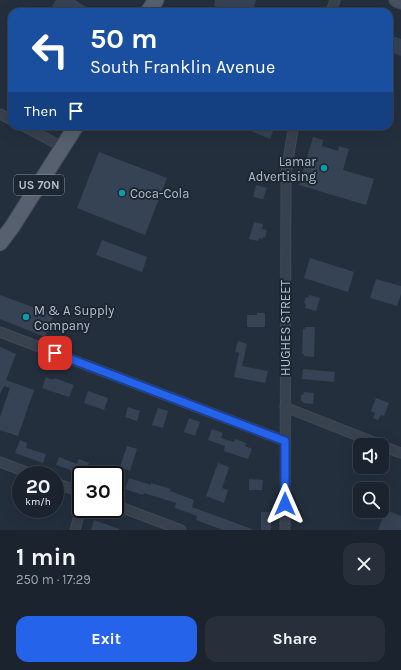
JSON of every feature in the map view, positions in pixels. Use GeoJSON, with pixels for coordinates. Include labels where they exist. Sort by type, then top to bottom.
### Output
{"type":"FeatureCollection","features":[{"type":"Feature","properties":{"kind":"main road"},"geometry":{"type":"LineString","coordinates":[[396,0],[401,2]]}},
{"type":"Feature","properties":{"kind":"main road","name":"US 70N"},"geometry":{"type":"LineString","coordinates":[[0,243],[12,227],[74,130]]}},
{"type":"Feature","properties":{"kind":"street"},"geometry":{"type":"LineString","coordinates":[[31,130],[63,147]]}},
{"type":"Feature","properties":{"kind":"street","name":"HUGHES STREET"},"geometry":{"type":"LineString","coordinates":[[285,530],[286,173],[293,130]]}},
{"type":"Feature","properties":{"kind":"street"},"geometry":{"type":"LineString","coordinates":[[0,332],[285,441]]}},
{"type":"Feature","properties":{"kind":"street"},"geometry":{"type":"LineString","coordinates":[[285,407],[363,438]]}},
{"type":"Feature","properties":{"kind":"street"},"geometry":{"type":"LineString","coordinates":[[389,448],[401,453]]}},
{"type":"Feature","properties":{"kind":"street"},"geometry":{"type":"LineString","coordinates":[[0,462],[12,467]]}},
{"type":"Feature","properties":{"kind":"street"},"geometry":{"type":"LineString","coordinates":[[124,508],[181,530]]}},
{"type":"Feature","properties":{"kind":"street"},"geometry":{"type":"LineString","coordinates":[[75,530],[78,518]]}},
{"type":"Feature","properties":{"kind":"building"},"geometry":{"type":"Polygon","coordinates":[[[56,0],[75,0],[88,8],[55,8],[52,6],[56,0]]]}},
{"type":"Feature","properties":{"kind":"building"},"geometry":{"type":"Polygon","coordinates":[[[215,0],[256,0],[253,8],[220,8],[214,6],[215,0]]]}},
{"type":"Feature","properties":{"kind":"building"},"geometry":{"type":"Polygon","coordinates":[[[393,36],[401,39],[401,56],[393,53],[393,36]]]}},
{"type":"Feature","properties":{"kind":"building"},"geometry":{"type":"Polygon","coordinates":[[[249,130],[273,130],[270,139],[249,130]]]}},
{"type":"Feature","properties":{"kind":"building","name":"Lamar Advertising"},"geometry":{"type":"Polygon","coordinates":[[[313,137],[323,140],[322,146],[338,151],[339,146],[349,149],[343,170],[374,179],[366,205],[299,185],[313,137]]]}},
{"type":"Feature","properties":{"kind":"building","name":"Coca-Cola"},"geometry":{"type":"Polygon","coordinates":[[[99,152],[167,178],[145,235],[77,208],[99,152]]]}},
{"type":"Feature","properties":{"kind":"building"},"geometry":{"type":"Polygon","coordinates":[[[256,185],[267,188],[263,199],[253,197],[256,185]]]}},
{"type":"Feature","properties":{"kind":"building"},"geometry":{"type":"Polygon","coordinates":[[[254,222],[263,224],[262,229],[267,230],[265,238],[259,238],[258,241],[249,239],[254,222]]]}},
{"type":"Feature","properties":{"kind":"building"},"geometry":{"type":"Polygon","coordinates":[[[102,240],[147,257],[142,272],[96,255],[102,240]]]}},
{"type":"Feature","properties":{"kind":"building"},"geometry":{"type":"Polygon","coordinates":[[[310,258],[354,272],[348,292],[304,278],[310,258]]]}},
{"type":"Feature","properties":{"kind":"building"},"geometry":{"type":"Polygon","coordinates":[[[376,279],[401,286],[401,294],[397,306],[370,298],[376,279]]]}},
{"type":"Feature","properties":{"kind":"building","name":"M & A Supply Company"},"geometry":{"type":"Polygon","coordinates":[[[0,295],[54,315],[45,337],[0,319],[0,295]]]}},
{"type":"Feature","properties":{"kind":"building"},"geometry":{"type":"Polygon","coordinates":[[[309,295],[320,298],[316,311],[305,308],[306,304],[304,303],[306,297],[308,298],[309,295]]]}},
{"type":"Feature","properties":{"kind":"building"},"geometry":{"type":"Polygon","coordinates":[[[257,313],[265,313],[265,327],[247,327],[247,315],[257,315],[257,313]]]}},
{"type":"Feature","properties":{"kind":"building"},"geometry":{"type":"Polygon","coordinates":[[[305,327],[315,327],[314,357],[304,356],[304,354],[302,354],[303,329],[305,329],[305,327]]]}},
{"type":"Feature","properties":{"kind":"building"},"geometry":{"type":"Polygon","coordinates":[[[238,341],[247,344],[242,366],[268,371],[265,383],[234,377],[239,353],[235,352],[238,341]]]}},
{"type":"Feature","properties":{"kind":"building"},"geometry":{"type":"Polygon","coordinates":[[[0,347],[16,354],[6,380],[34,390],[18,436],[0,430],[0,417],[10,388],[4,386],[0,394],[0,347]]]}},
{"type":"Feature","properties":{"kind":"building"},"geometry":{"type":"Polygon","coordinates":[[[303,369],[335,372],[334,382],[302,379],[303,369]]]}},
{"type":"Feature","properties":{"kind":"building"},"geometry":{"type":"Polygon","coordinates":[[[46,377],[53,380],[54,378],[74,385],[69,397],[42,388],[46,377]]]}},
{"type":"Feature","properties":{"kind":"building"},"geometry":{"type":"Polygon","coordinates":[[[88,391],[108,398],[104,410],[84,403],[88,391]]]}},
{"type":"Feature","properties":{"kind":"building"},"geometry":{"type":"Polygon","coordinates":[[[304,392],[314,393],[313,404],[303,403],[303,401],[301,401],[301,395],[303,395],[304,392]]]}},
{"type":"Feature","properties":{"kind":"building"},"geometry":{"type":"Polygon","coordinates":[[[376,398],[389,403],[384,416],[381,415],[378,420],[373,418],[375,413],[371,411],[376,398]]]}},
{"type":"Feature","properties":{"kind":"building"},"geometry":{"type":"Polygon","coordinates":[[[128,407],[140,411],[137,421],[125,417],[128,407]]]}},
{"type":"Feature","properties":{"kind":"building"},"geometry":{"type":"Polygon","coordinates":[[[158,408],[168,411],[163,428],[152,425],[158,408]]]}},
{"type":"Feature","properties":{"kind":"building"},"geometry":{"type":"Polygon","coordinates":[[[189,418],[200,422],[195,436],[184,432],[189,418]]]}},
{"type":"Feature","properties":{"kind":"building"},"geometry":{"type":"Polygon","coordinates":[[[212,429],[223,433],[221,438],[234,442],[235,439],[246,443],[245,446],[252,449],[248,459],[224,451],[225,446],[208,440],[212,429]]]}},
{"type":"Feature","properties":{"kind":"building"},"geometry":{"type":"Polygon","coordinates":[[[20,440],[27,443],[26,448],[46,454],[43,463],[15,453],[20,440]]]}},
{"type":"Feature","properties":{"kind":"building"},"geometry":{"type":"Polygon","coordinates":[[[127,446],[137,449],[130,471],[124,469],[124,466],[120,466],[127,446]]]}},
{"type":"Feature","properties":{"kind":"building"},"geometry":{"type":"Polygon","coordinates":[[[59,457],[77,464],[79,459],[89,463],[88,466],[72,466],[72,471],[64,468],[64,466],[56,465],[59,457]]]}},
{"type":"Feature","properties":{"kind":"building"},"geometry":{"type":"Polygon","coordinates":[[[218,463],[229,467],[222,488],[228,490],[224,503],[206,496],[218,463]]]}},
{"type":"Feature","properties":{"kind":"building"},"geometry":{"type":"Polygon","coordinates":[[[129,478],[171,489],[170,491],[194,500],[192,507],[252,530],[223,530],[196,520],[197,516],[175,508],[176,503],[125,489],[129,478]]]}},
{"type":"Feature","properties":{"kind":"building"},"geometry":{"type":"Polygon","coordinates":[[[249,479],[263,480],[262,490],[249,490],[249,479]]]}},
{"type":"Feature","properties":{"kind":"building"},"geometry":{"type":"Polygon","coordinates":[[[389,511],[401,516],[401,530],[378,530],[383,518],[389,518],[389,511]]]}},
{"type":"Feature","properties":{"kind":"building"},"geometry":{"type":"Polygon","coordinates":[[[261,512],[271,512],[271,530],[261,530],[261,512]]]}},
{"type":"Feature","properties":{"kind":"building"},"geometry":{"type":"Polygon","coordinates":[[[94,520],[119,529],[119,530],[91,530],[94,520]]]}},
{"type":"Feature","properties":{"kind":"place","name":"Lamar Advertising"},"geometry":{"type":"Point","coordinates":[324,168]}},
{"type":"Feature","properties":{"kind":"place","name":"Coca-Cola"},"geometry":{"type":"Point","coordinates":[122,193]}},
{"type":"Feature","properties":{"kind":"place","name":"M & A Supply Company"},"geometry":{"type":"Point","coordinates":[26,317]}},
{"type":"Feature","properties":{"kind":"route"},"geometry":{"type":"LineString","coordinates":[[55,353],[285,441],[285,504]]}}]}
